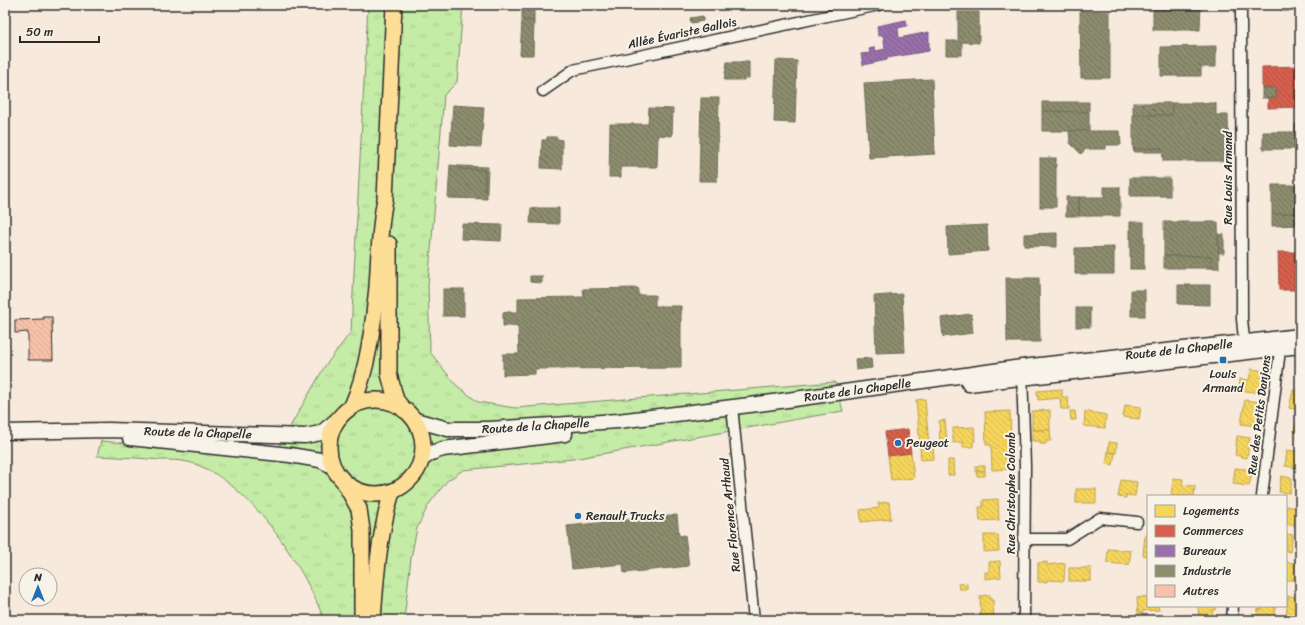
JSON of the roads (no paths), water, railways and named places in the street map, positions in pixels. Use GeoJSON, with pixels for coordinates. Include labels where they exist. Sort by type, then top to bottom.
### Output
{"type":"FeatureCollection","features":[{"type":"Feature","properties":{"kind":"main road"},"geometry":{"type":"LineString","coordinates":[[352,406],[362,378],[372,328],[377,288],[381,217],[385,199],[394,5]]}},
{"type":"Feature","properties":{"kind":"main road"},"geometry":{"type":"LineString","coordinates":[[344,483],[355,490],[367,494],[380,495],[392,492],[405,484],[415,474],[421,460],[423,446],[421,433],[410,415],[396,400],[389,374],[388,218],[385,199]]}},
{"type":"Feature","properties":{"kind":"main road","name":"Route de la Chapelle"},"geometry":{"type":"LineString","coordinates":[[421,460],[431,454],[459,447],[1022,372],[1281,343],[1300,336]]}},
{"type":"Feature","properties":{"kind":"main road","name":"Route de la Chapelle"},"geometry":{"type":"LineString","coordinates":[[1281,343],[1300,346]]}},
{"type":"Feature","properties":{"kind":"main road"},"geometry":{"type":"LineString","coordinates":[[362,620],[362,530],[359,509],[332,466],[328,450],[330,435],[337,420],[352,406],[365,401],[379,400],[392,403],[410,415]]}},
{"type":"Feature","properties":{"kind":"main road","name":"Route de la Chapelle"},"geometry":{"type":"LineString","coordinates":[[410,415],[448,429],[488,429],[618,421],[732,410]]}},
{"type":"Feature","properties":{"kind":"main road","name":"Route de la Chapelle"},"geometry":{"type":"LineString","coordinates":[[5,432],[54,430],[166,431],[305,436],[321,433],[337,420]]}},
{"type":"Feature","properties":{"kind":"main road","name":"Route de la Chapelle"},"geometry":{"type":"LineString","coordinates":[[54,430],[290,455],[320,460],[332,466]]}},
{"type":"Feature","properties":{"kind":"main road"},"geometry":{"type":"LineString","coordinates":[[373,620],[379,544],[385,514],[392,492]]}},
{"type":"Feature","properties":{"kind":"street","name":"Allée Évariste Gallois"},"geometry":{"type":"LineString","coordinates":[[543,91],[573,70],[879,5]]}},
{"type":"Feature","properties":{"kind":"street","name":"Rue Louis Armand"},"geometry":{"type":"LineString","coordinates":[[1241,5],[1242,319],[1245,347]]}},
{"type":"Feature","properties":{"kind":"street","name":"Rue des Petits Danjons"},"geometry":{"type":"LineString","coordinates":[[1262,495],[1281,343]]}},
{"type":"Feature","properties":{"kind":"street","name":"Rue Christophe Colomb"},"geometry":{"type":"LineString","coordinates":[[1022,372],[1024,466],[1024,620]]}},
{"type":"Feature","properties":{"kind":"street","name":"Rue Florence Arthaud"},"geometry":{"type":"LineString","coordinates":[[732,410],[754,620]]}},
{"type":"Feature","properties":{"kind":"street"},"geometry":{"type":"LineString","coordinates":[[1023,539],[1067,539],[1100,518],[1137,522]]}},
{"type":"Feature","properties":{"kind":"street"},"geometry":{"type":"LineString","coordinates":[[1232,620],[1233,607]]}},
{"type":"Feature","properties":{"kind":"place","name":"Louis Armand"},"geometry":{"type":"Point","coordinates":[1223,360]}},
{"type":"Feature","properties":{"kind":"place","name":"Peugeot"},"geometry":{"type":"Point","coordinates":[898,443]}},
{"type":"Feature","properties":{"kind":"place","name":"Renault Trucks"},"geometry":{"type":"Point","coordinates":[578,516]}}]}
